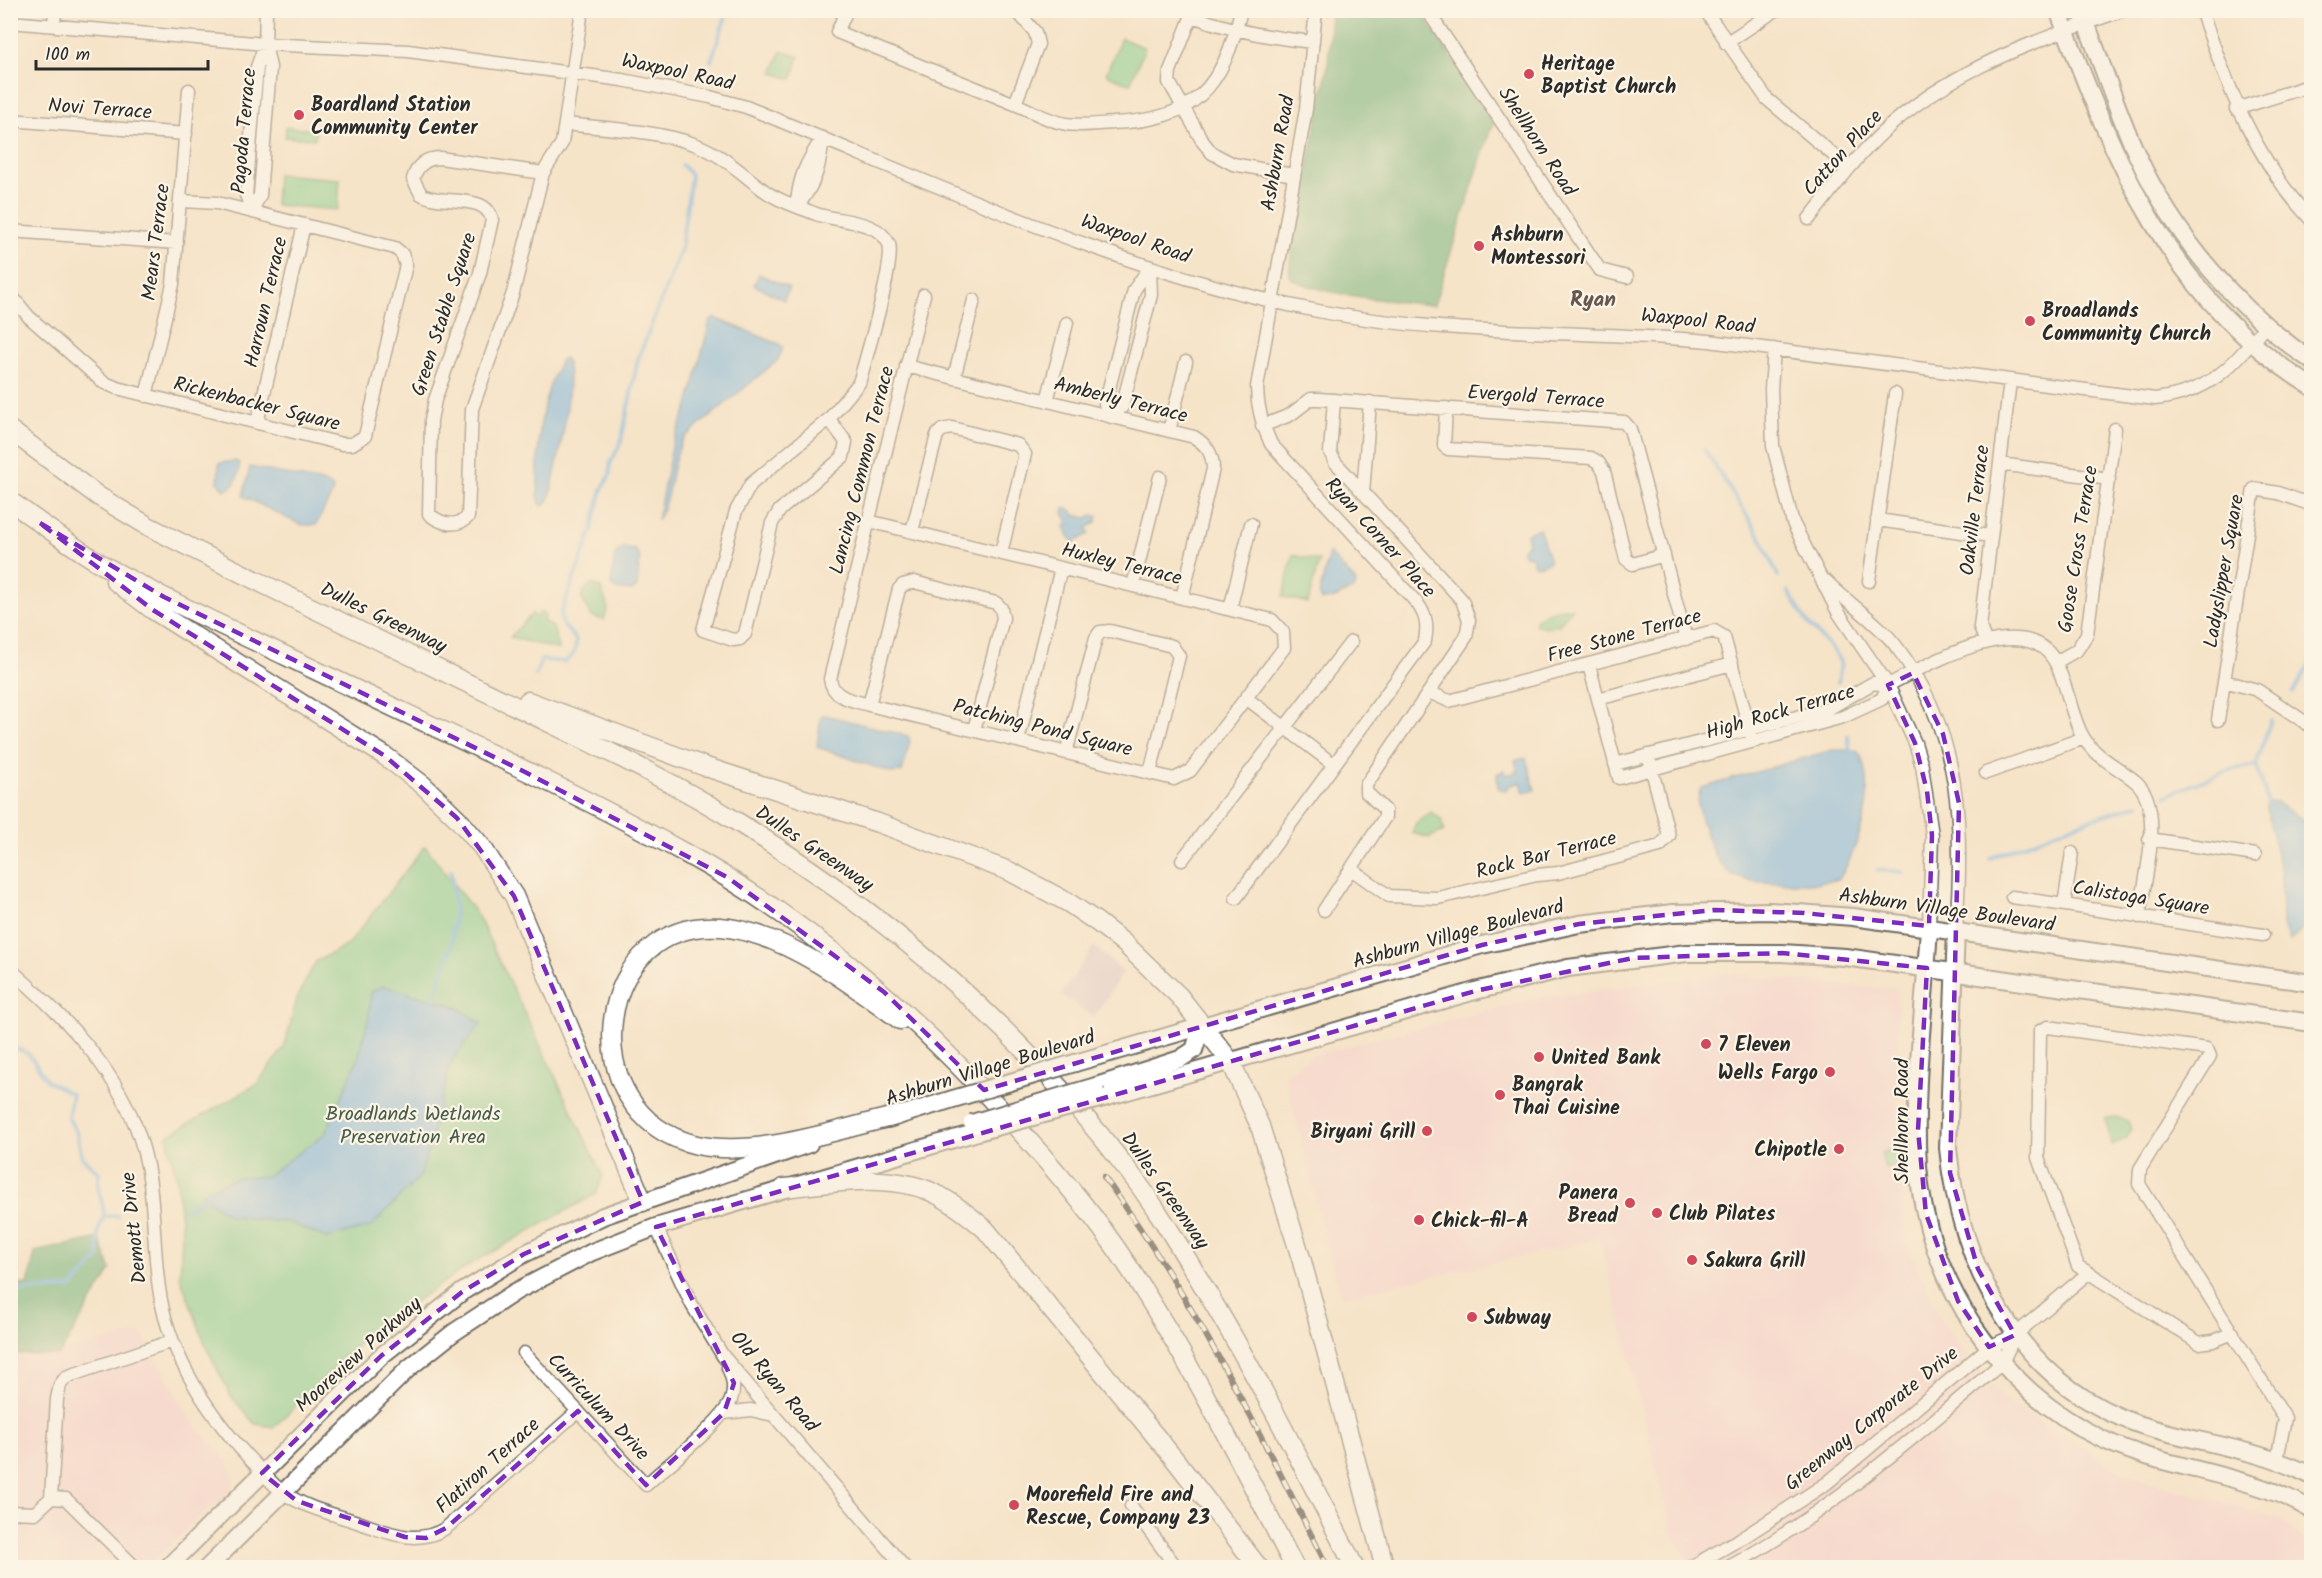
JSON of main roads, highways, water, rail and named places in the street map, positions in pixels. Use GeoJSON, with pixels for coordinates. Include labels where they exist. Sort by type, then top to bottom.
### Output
{"type":"FeatureCollection","features":[{"type":"Feature","properties":{"kind":"highway","name":"Dulles Greenway"},"geometry":{"type":"LineString","coordinates":[[10,430],[98,496],[148,526],[622,758],[735,821],[838,889],[887,925],[981,1006],[1093,1127],[1130,1173],[1170,1229],[1251,1365],[1355,1568]]}},
{"type":"Feature","properties":{"kind":"highway"},"geometry":{"type":"LineString","coordinates":[[10,501],[153,610],[385,756],[423,785],[457,818],[482,847],[514,896],[643,1202]]}},
{"type":"Feature","properties":{"kind":"highway"},"geometry":{"type":"LineString","coordinates":[[40,523],[100,563],[164,597],[662,841],[727,877],[799,926],[876,986],[966,1070],[1067,1184],[1126,1263],[1203,1392],[1295,1568]]}},
{"type":"Feature","properties":{"kind":"highway"},"geometry":{"type":"LineString","coordinates":[[428,664],[706,767],[878,823],[1009,871],[1069,903],[1124,943],[1179,996],[1231,1062],[1260,1126],[1276,1173],[1385,1568]]}},
{"type":"Feature","properties":{"kind":"highway"},"geometry":{"type":"LineString","coordinates":[[899,1115],[760,1145],[705,1146],[681,1140],[649,1120],[636,1107],[621,1082],[611,1046],[613,1017],[620,990],[640,958],[674,935],[711,927],[739,930],[775,942],[815,962],[864,993],[966,1070]]}},
{"type":"Feature","properties":{"kind":"highway"},"geometry":{"type":"LineString","coordinates":[[784,1188],[852,1181],[881,1182],[914,1186],[938,1195],[960,1209],[985,1229],[1176,1461],[1259,1568]]}},
{"type":"Feature","properties":{"kind":"main road"},"geometry":{"type":"LineString","coordinates":[[2058,10],[2117,159],[2148,217],[2187,273],[2251,344],[2312,387]]}},
{"type":"Feature","properties":{"kind":"main road"},"geometry":{"type":"LineString","coordinates":[[2084,17],[2127,132],[2163,204],[2202,258],[2265,326],[2312,361]]}},
{"type":"Feature","properties":{"kind":"main road","name":"Ashburn Village Boulevard"},"geometry":{"type":"LineString","coordinates":[[643,1202],[726,1171],[899,1115],[1482,945],[1579,924],[1673,913],[1725,910],[1804,913],[1929,926],[2312,983]]}},
{"type":"Feature","properties":{"kind":"main road","name":"Shellhorn Road"},"geometry":{"type":"LineString","coordinates":[[1929,926],[1918,1130],[1922,1195],[1932,1235],[1948,1279],[1967,1315],[2002,1363],[2038,1398],[2102,1439],[2146,1457],[2265,1488],[2312,1510]]}},
{"type":"Feature","properties":{"kind":"main road","name":"Shellhorn Road"},"geometry":{"type":"LineString","coordinates":[[1956,930],[1948,1148],[1950,1173],[1975,1261],[1986,1288],[2015,1335],[2069,1386],[2112,1413],[2160,1431],[2277,1460],[2312,1476]]}},
{"type":"Feature","properties":{"kind":"main road"},"geometry":{"type":"LineString","coordinates":[[207,1568],[409,1368],[462,1327],[550,1273],[592,1252],[656,1227],[977,1127],[1102,1091],[1231,1062],[1507,982],[1633,958],[1687,953],[1782,952],[1927,968],[2312,1023]]}},
{"type":"Feature","properties":{"kind":"main road"},"geometry":{"type":"LineString","coordinates":[[1102,1091],[1180,1059],[1194,1050],[1202,1026]]}},
{"type":"Feature","properties":{"kind":"main road","name":"Old Ryan Road"},"geometry":{"type":"LineString","coordinates":[[643,1202],[656,1227]]}},
{"type":"Feature","properties":{"kind":"main road","name":"Mooreview Parkway"},"geometry":{"type":"LineString","coordinates":[[168,1568],[381,1356],[462,1292],[565,1233],[643,1202]]}},
{"type":"Feature","properties":{"kind":"water"},"geometry":{"type":"Polygon","coordinates":[[[759,274],[789,288],[784,300],[754,285],[759,274]]]}},
{"type":"Feature","properties":{"kind":"water"},"geometry":{"type":"Polygon","coordinates":[[[715,318],[779,344],[783,348],[778,360],[684,438],[679,447],[666,500],[657,520],[673,442],[688,406],[710,321],[715,318]]]}},
{"type":"Feature","properties":{"kind":"water"},"geometry":{"type":"Polygon","coordinates":[[[565,358],[569,385],[567,405],[549,500],[544,506],[540,504],[538,495],[540,426],[553,376],[561,360],[565,358]]]}},
{"type":"Feature","properties":{"kind":"water"},"geometry":{"type":"Polygon","coordinates":[[[235,461],[239,463],[237,480],[225,490],[218,483],[219,463],[235,461]]]}},
{"type":"Feature","properties":{"kind":"water"},"geometry":{"type":"Polygon","coordinates":[[[250,467],[322,482],[333,488],[316,525],[301,525],[243,496],[250,467]]]}},
{"type":"Feature","properties":{"kind":"water"},"geometry":{"type":"Polygon","coordinates":[[[1064,508],[1071,510],[1075,515],[1087,518],[1092,515],[1098,516],[1096,522],[1087,528],[1089,534],[1073,543],[1064,527],[1069,524],[1063,513],[1064,508]]]}},
{"type":"Feature","properties":{"kind":"water"},"geometry":{"type":"Polygon","coordinates":[[[1539,528],[1550,561],[1539,566],[1534,565],[1531,556],[1525,555],[1522,550],[1528,543],[1526,534],[1539,528]]]}},
{"type":"Feature","properties":{"kind":"water"},"geometry":{"type":"Polygon","coordinates":[[[623,548],[635,550],[640,557],[637,587],[632,591],[616,589],[611,585],[615,554],[623,548]]]}},
{"type":"Feature","properties":{"kind":"water"},"geometry":{"type":"Polygon","coordinates":[[[1329,553],[1356,582],[1355,588],[1335,598],[1321,601],[1319,596],[1329,553]]]}},
{"type":"Feature","properties":{"kind":"water"},"geometry":{"type":"Polygon","coordinates":[[[825,715],[908,736],[910,741],[902,772],[892,773],[817,747],[821,716],[825,715]]]}},
{"type":"Feature","properties":{"kind":"water"},"geometry":{"type":"Polygon","coordinates":[[[1832,750],[1857,750],[1864,763],[1867,779],[1867,797],[1860,833],[1839,879],[1814,883],[1757,881],[1734,875],[1725,868],[1710,846],[1698,808],[1701,788],[1832,750]]]}},
{"type":"Feature","properties":{"kind":"water"},"geometry":{"type":"Polygon","coordinates":[[[1526,758],[1535,790],[1524,793],[1521,782],[1509,786],[1507,791],[1498,788],[1497,774],[1504,770],[1506,775],[1518,772],[1515,760],[1526,758]]]}},
{"type":"Feature","properties":{"kind":"water"},"geometry":{"type":"Polygon","coordinates":[[[2268,802],[2276,803],[2311,824],[2311,922],[2290,941],[2282,925],[2281,873],[2266,806],[2268,802]]]}},
{"type":"Feature","properties":{"kind":"water"},"geometry":{"type":"Polygon","coordinates":[[[383,986],[455,1006],[481,1023],[452,1060],[421,1175],[371,1227],[326,1238],[291,1223],[228,1215],[205,1198],[202,1192],[236,1178],[267,1176],[325,1134],[358,1059],[369,1016],[371,992],[383,986]]]}},
{"type":"Feature","properties":{"kind":"waterway"},"geometry":{"type":"LineString","coordinates":[[711,61],[728,10]]}},
{"type":"Feature","properties":{"kind":"waterway"},"geometry":{"type":"LineString","coordinates":[[536,675],[541,660],[565,662],[575,650],[576,640],[562,623],[561,613],[592,530],[602,489],[610,475],[610,464],[621,442],[638,359],[681,249],[691,175],[682,165]]}},
{"type":"Feature","properties":{"kind":"waterway"},"geometry":{"type":"LineString","coordinates":[[1705,450],[1761,538],[1778,576]]}},
{"type":"Feature","properties":{"kind":"waterway"},"geometry":{"type":"LineString","coordinates":[[1788,591],[1807,622],[1836,654],[1841,664],[1838,682]]}},
{"type":"Feature","properties":{"kind":"waterway"},"geometry":{"type":"LineString","coordinates":[[2293,693],[2312,660]]}},
{"type":"Feature","properties":{"kind":"waterway"},"geometry":{"type":"LineString","coordinates":[[2268,802],[2256,765],[2271,720]]}},
{"type":"Feature","properties":{"kind":"waterway"},"geometry":{"type":"LineString","coordinates":[[1848,736],[1850,750]]}},
{"type":"Feature","properties":{"kind":"waterway"},"geometry":{"type":"LineString","coordinates":[[2165,796],[2229,770],[2256,765]]}},
{"type":"Feature","properties":{"kind":"waterway"},"geometry":{"type":"LineString","coordinates":[[1990,858],[2076,824],[2139,804]]}},
{"type":"Feature","properties":{"kind":"waterway"},"geometry":{"type":"LineString","coordinates":[[434,999],[451,946],[455,910],[451,870]]}},
{"type":"Feature","properties":{"kind":"waterway"},"geometry":{"type":"LineString","coordinates":[[1878,870],[1903,872]]}},
{"type":"Feature","properties":{"kind":"waterway"},"geometry":{"type":"LineString","coordinates":[[10,1046],[29,1054],[47,1081],[72,1094],[68,1117],[77,1134],[82,1157],[99,1173],[98,1184],[104,1216],[118,1216]]}},
{"type":"Feature","properties":{"kind":"waterway"},"geometry":{"type":"LineString","coordinates":[[185,1210],[205,1198]]}},
{"type":"Feature","properties":{"kind":"waterway"},"geometry":{"type":"LineString","coordinates":[[10,1291],[72,1288],[99,1258],[98,1231],[104,1216]]}},
{"type":"Feature","properties":{"kind":"railway"},"geometry":{"type":"LineString","coordinates":[[1104,1177],[1137,1223],[1196,1319],[1251,1417],[1328,1568]]}},
{"type":"Feature","properties":{"kind":"place","name":"Heritage Baptist Church"},"geometry":{"type":"Point","coordinates":[1529,74]}},
{"type":"Feature","properties":{"kind":"place","name":"Boardland Station Community Center"},"geometry":{"type":"Point","coordinates":[299,115]}},
{"type":"Feature","properties":{"kind":"place","name":"Ashburn Montessori"},"geometry":{"type":"Point","coordinates":[1479,246]}},
{"type":"Feature","properties":{"kind":"place","name":"Broadlands Community Church"},"geometry":{"type":"Point","coordinates":[2030,321]}},
{"type":"Feature","properties":{"kind":"place","name":"7 Eleven"},"geometry":{"type":"Point","coordinates":[1706,1044]}},
{"type":"Feature","properties":{"kind":"place","name":"United Bank"},"geometry":{"type":"Point","coordinates":[1539,1057]}},
{"type":"Feature","properties":{"kind":"place","name":"Wells Fargo"},"geometry":{"type":"Point","coordinates":[1830,1072]}},
{"type":"Feature","properties":{"kind":"place","name":"Bangrak Thai Cuisine"},"geometry":{"type":"Point","coordinates":[1500,1095]}},
{"type":"Feature","properties":{"kind":"place","name":"Biryani Grill"},"geometry":{"type":"Point","coordinates":[1427,1131]}},
{"type":"Feature","properties":{"kind":"place","name":"Chipotle"},"geometry":{"type":"Point","coordinates":[1839,1149]}},
{"type":"Feature","properties":{"kind":"place","name":"Panera Bread"},"geometry":{"type":"Point","coordinates":[1630,1203]}},
{"type":"Feature","properties":{"kind":"place","name":"Club Pilates"},"geometry":{"type":"Point","coordinates":[1657,1213]}},
{"type":"Feature","properties":{"kind":"place","name":"Chick-fil-A"},"geometry":{"type":"Point","coordinates":[1419,1220]}},
{"type":"Feature","properties":{"kind":"place","name":"Sakura Grill"},"geometry":{"type":"Point","coordinates":[1692,1260]}},
{"type":"Feature","properties":{"kind":"place","name":"Subway"},"geometry":{"type":"Point","coordinates":[1472,1317]}},
{"type":"Feature","properties":{"kind":"place","name":"Moorefield Fire and Rescue, Company 23"},"geometry":{"type":"Point","coordinates":[1014,1505]}},
{"type":"Feature","properties":{"kind":"district","name":"Ryan"},"geometry":{"type":"Point","coordinates":[1593,299]}},
{"type":"Feature","properties":{"kind":"park label","name":"Broadlands Wetlands Preservation Area"},"geometry":{"type":"Point","coordinates":[413,1124]}}]}
